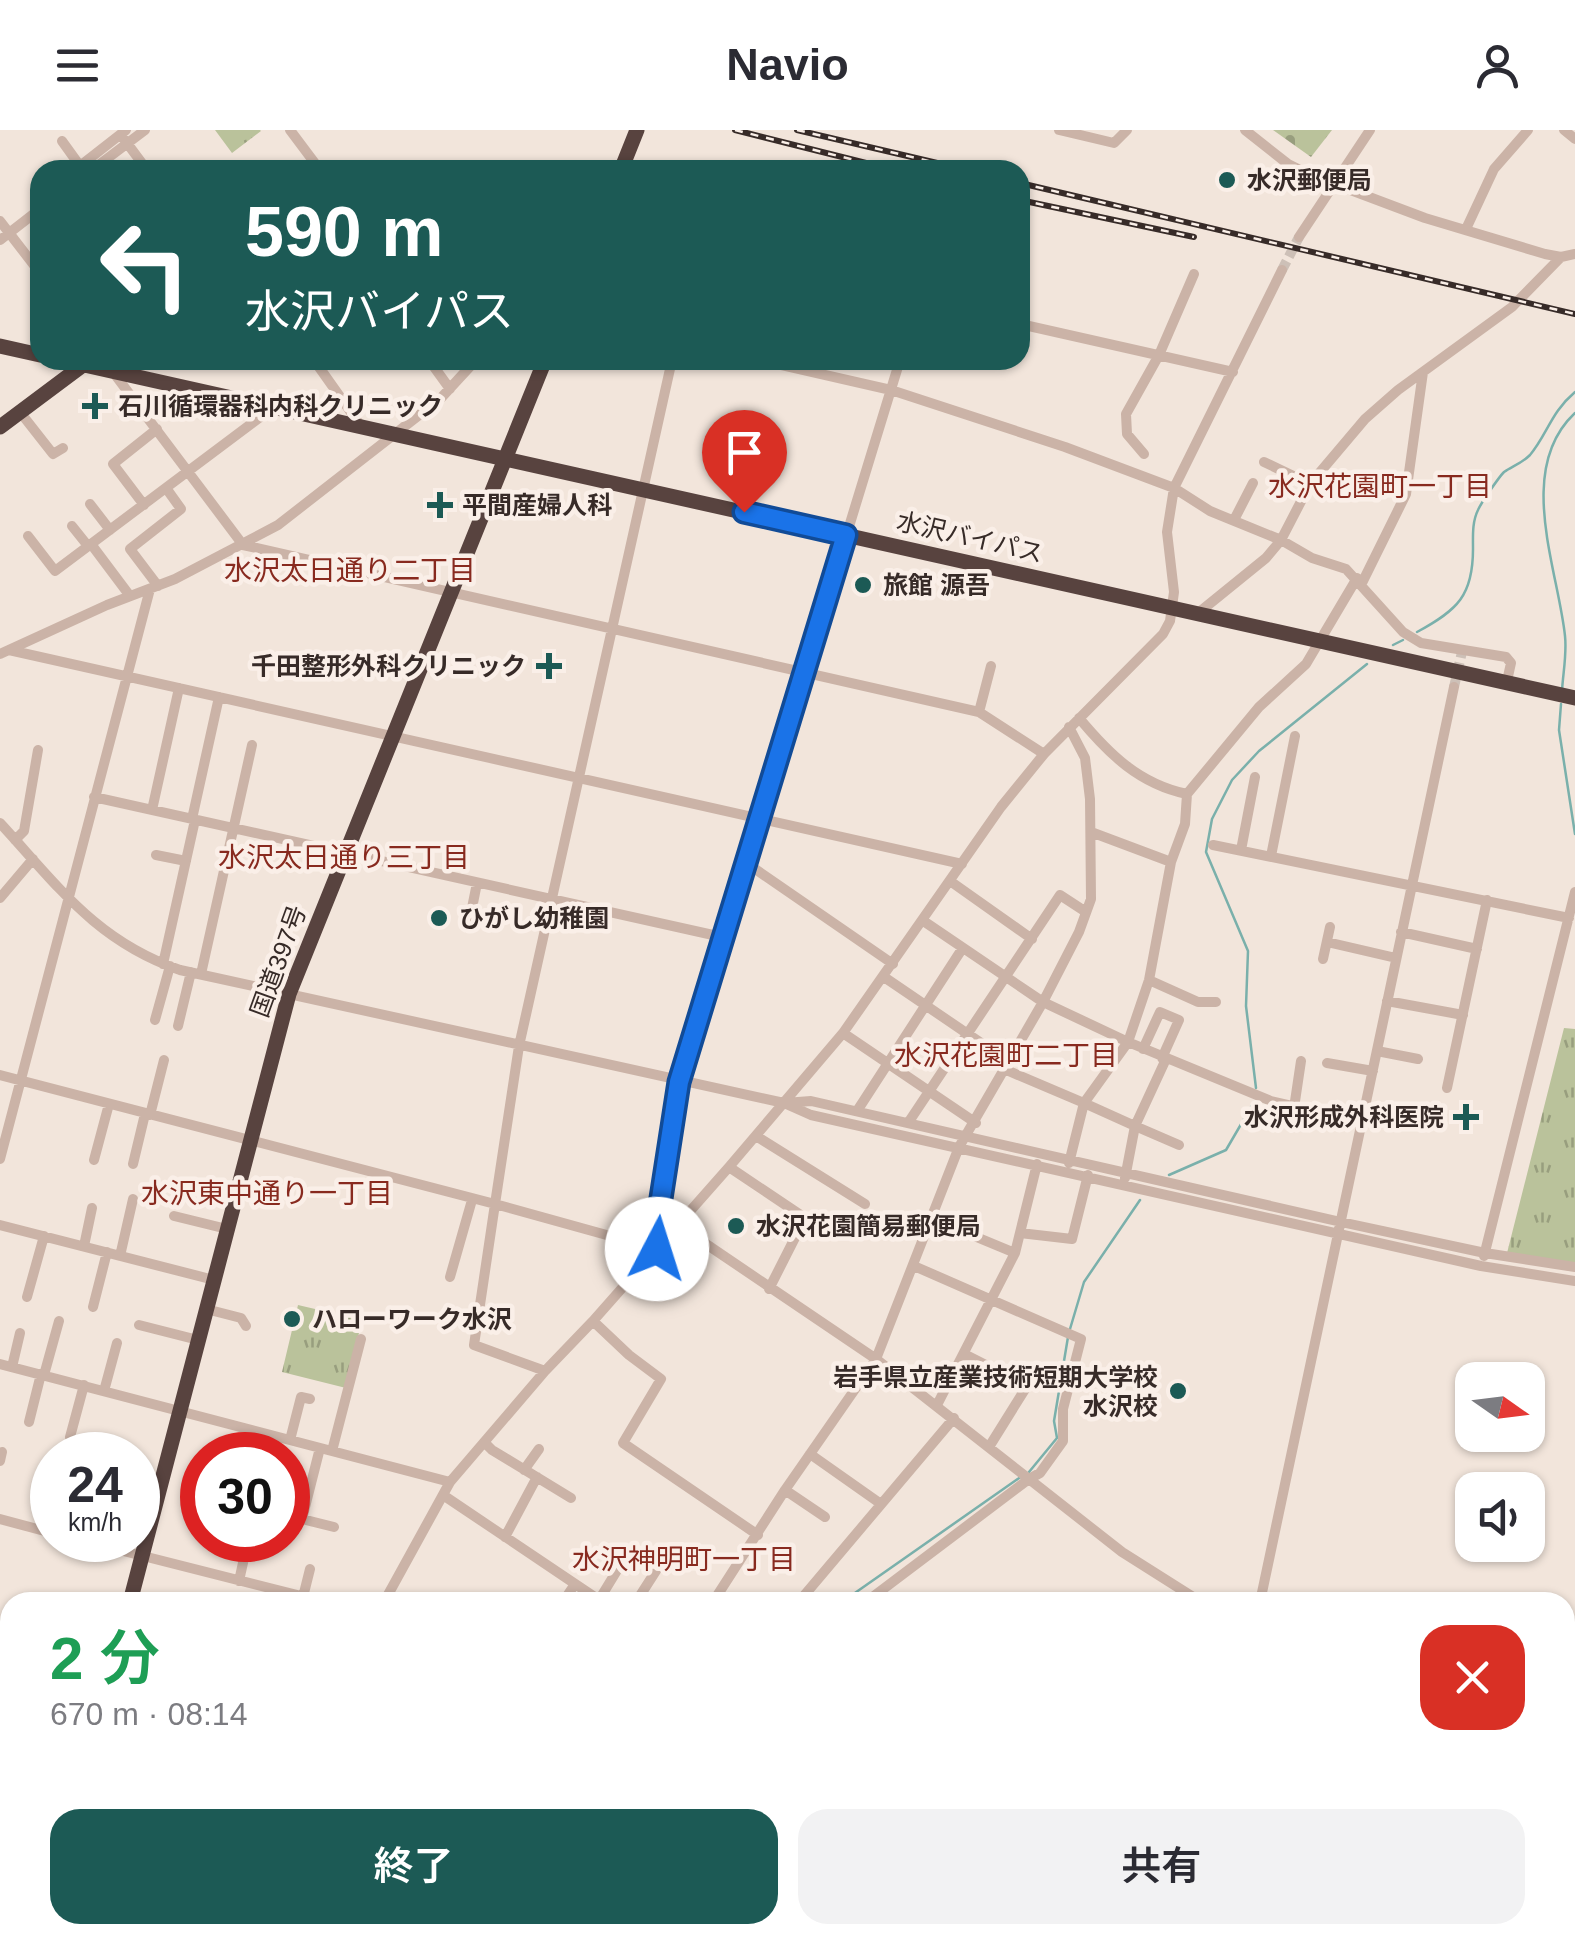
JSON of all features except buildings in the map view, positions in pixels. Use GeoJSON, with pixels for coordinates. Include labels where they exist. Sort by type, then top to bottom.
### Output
{"type":"FeatureCollection","features":[{"type":"Feature","properties":{"kind":"highway"},"geometry":{"type":"LineString","coordinates":[[625,160],[638,130]]}},
{"type":"Feature","properties":{"kind":"highway"},"geometry":{"type":"LineString","coordinates":[[0,346],[30,353]]}},
{"type":"Feature","properties":{"kind":"highway"},"geometry":{"type":"LineString","coordinates":[[0,427],[75,370]]}},
{"type":"Feature","properties":{"kind":"highway","name":"水沢バイパス"},"geometry":{"type":"LineString","coordinates":[[108,370],[1575,698]]}},
{"type":"Feature","properties":{"kind":"highway","name":"国道397号"},"geometry":{"type":"LineString","coordinates":[[160,1487],[290,994],[541,370]]}},
{"type":"Feature","properties":{"kind":"highway","name":"国道397号"},"geometry":{"type":"LineString","coordinates":[[133,1592],[140,1562]]}},
{"type":"Feature","properties":{"kind":"street"},"geometry":{"type":"LineString","coordinates":[[88,160],[123,134],[144,130]]}},
{"type":"Feature","properties":{"kind":"street"},"geometry":{"type":"LineString","coordinates":[[290,130],[312,160]]}},
{"type":"Feature","properties":{"kind":"street"},"geometry":{"type":"LineString","coordinates":[[1059,130],[1114,143],[1127,130]]}},
{"type":"Feature","properties":{"kind":"street"},"geometry":{"type":"LineString","coordinates":[[1245,130],[1288,164],[1334,184],[1425,218],[1561,257],[1575,254]]}},
{"type":"Feature","properties":{"kind":"street"},"geometry":{"type":"LineString","coordinates":[[1299,237],[1370,130]]}},
{"type":"Feature","properties":{"kind":"street"},"geometry":{"type":"LineString","coordinates":[[1466,229],[1494,169],[1528,130]]}},
{"type":"Feature","properties":{"kind":"street"},"geometry":{"type":"LineString","coordinates":[[1564,130],[1575,139]]}},
{"type":"Feature","properties":{"kind":"street"},"geometry":{"type":"LineString","coordinates":[[101,160],[123,134]]}},
{"type":"Feature","properties":{"kind":"street"},"geometry":{"type":"LineString","coordinates":[[123,134],[140,160]]}},
{"type":"Feature","properties":{"kind":"street"},"geometry":{"type":"LineString","coordinates":[[62,141],[76,160]]}},
{"type":"Feature","properties":{"kind":"street"},"geometry":{"type":"LineString","coordinates":[[4,236],[30,216]]}},
{"type":"Feature","properties":{"kind":"street"},"geometry":{"type":"LineString","coordinates":[[0,220],[4,236],[30,263]]}},
{"type":"Feature","properties":{"kind":"street"},"geometry":{"type":"LineString","coordinates":[[1197,614],[1266,558],[1310,484],[1365,418],[1512,307],[1561,257]]}},
{"type":"Feature","properties":{"kind":"street"},"geometry":{"type":"LineString","coordinates":[[390,1592],[450,1482],[843,1033],[1044,754],[1164,634],[1172,608],[1173,576],[1167,532],[1174,488],[1282,270]]}},
{"type":"Feature","properties":{"kind":"street"},"geometry":{"type":"LineString","coordinates":[[1144,454],[1128,434],[1126,414],[1160,356],[1194,274]]}},
{"type":"Feature","properties":{"kind":"street"},"geometry":{"type":"LineString","coordinates":[[1030,326],[1232,372]]}},
{"type":"Feature","properties":{"kind":"street"},"geometry":{"type":"LineString","coordinates":[[321,370],[360,426]]}},
{"type":"Feature","properties":{"kind":"street"},"geometry":{"type":"LineString","coordinates":[[436,370],[450,389]]}},
{"type":"Feature","properties":{"kind":"street"},"geometry":{"type":"LineString","coordinates":[[5,652],[154,587],[242,545],[293,515],[396,434],[467,370]]}},
{"type":"Feature","properties":{"kind":"street"},"geometry":{"type":"LineString","coordinates":[[545,1370],[474,1346],[519,1046],[670,370]]}},
{"type":"Feature","properties":{"kind":"street"},"geometry":{"type":"LineString","coordinates":[[803,370],[891,390],[1065,447],[1174,488],[1181,495],[1312,558],[1346,569],[1403,632],[1421,643],[1506,657],[1511,663],[1507,681]]}},
{"type":"Feature","properties":{"kind":"street"},"geometry":{"type":"LineString","coordinates":[[657,1249],[655,1237],[679,1082],[897,370]]}},
{"type":"Feature","properties":{"kind":"street"},"geometry":{"type":"LineString","coordinates":[[113,372],[242,545],[979,712],[1044,754]]}},
{"type":"Feature","properties":{"kind":"street"},"geometry":{"type":"LineString","coordinates":[[1069,1166],[1084,1103],[1128,1042],[1149,980],[1171,862],[1186,824],[1188,794],[1258,706],[1306,664],[1360,581],[1406,494],[1423,372]]}},
{"type":"Feature","properties":{"kind":"street"},"geometry":{"type":"LineString","coordinates":[[28,536],[55,571],[275,406]]}},
{"type":"Feature","properties":{"kind":"street"},"geometry":{"type":"LineString","coordinates":[[20,412],[52,454],[63,448]]}},
{"type":"Feature","properties":{"kind":"street"},"geometry":{"type":"LineString","coordinates":[[144,505],[113,464],[158,430]]}},
{"type":"Feature","properties":{"kind":"street"},"geometry":{"type":"LineString","coordinates":[[1264,462],[1310,484]]}},
{"type":"Feature","properties":{"kind":"street"},"geometry":{"type":"LineString","coordinates":[[1234,520],[1253,483]]}},
{"type":"Feature","properties":{"kind":"street"},"geometry":{"type":"LineString","coordinates":[[0,1159],[126,676],[154,587],[130,549],[182,509],[166,488]]}},
{"type":"Feature","properties":{"kind":"street"},"geometry":{"type":"LineString","coordinates":[[90,504],[110,530]]}},
{"type":"Feature","properties":{"kind":"street"},"geometry":{"type":"LineString","coordinates":[[72,526],[130,596]]}},
{"type":"Feature","properties":{"kind":"street"},"geometry":{"type":"LineString","coordinates":[[5,652],[962,864]]}},
{"type":"Feature","properties":{"kind":"street"},"geometry":{"type":"LineString","coordinates":[[979,712],[991,666]]}},
{"type":"Feature","properties":{"kind":"street"},"geometry":{"type":"LineString","coordinates":[[1262,1592],[1454,687]]}},
{"type":"Feature","properties":{"kind":"street"},"geometry":{"type":"LineString","coordinates":[[152,810],[179,688]]}},
{"type":"Feature","properties":{"kind":"street"},"geometry":{"type":"LineString","coordinates":[[155,1020],[219,698]]}},
{"type":"Feature","properties":{"kind":"street"},"geometry":{"type":"LineString","coordinates":[[1080,718],[1113,758],[1170,790],[1188,794]]}},
{"type":"Feature","properties":{"kind":"street"},"geometry":{"type":"LineString","coordinates":[[719,1592],[876,1359],[963,1142],[1044,1002],[1086,912],[1090,899],[1090,832],[1086,758],[1070,727]]}},
{"type":"Feature","properties":{"kind":"street"},"geometry":{"type":"LineString","coordinates":[[1271,856],[1295,736]]}},
{"type":"Feature","properties":{"kind":"street"},"geometry":{"type":"LineString","coordinates":[[178,1026],[196,973],[252,745]]}},
{"type":"Feature","properties":{"kind":"street"},"geometry":{"type":"LineString","coordinates":[[15,840],[24,831],[38,750]]}},
{"type":"Feature","properties":{"kind":"street"},"geometry":{"type":"LineString","coordinates":[[1241,850],[1255,777]]}},
{"type":"Feature","properties":{"kind":"street"},"geometry":{"type":"LineString","coordinates":[[94,797],[722,937]]}},
{"type":"Feature","properties":{"kind":"street"},"geometry":{"type":"LineString","coordinates":[[0,823],[95,924],[124,946],[166,965],[784,1103],[811,1115],[963,1142],[1125,1178],[1340,1228],[1481,1266],[1575,1280]]}},
{"type":"Feature","properties":{"kind":"street"},"geometry":{"type":"LineString","coordinates":[[1090,832],[1171,862]]}},
{"type":"Feature","properties":{"kind":"street"},"geometry":{"type":"LineString","coordinates":[[1214,844],[1568,918]]}},
{"type":"Feature","properties":{"kind":"street"},"geometry":{"type":"LineString","coordinates":[[156,855],[186,861]]}},
{"type":"Feature","properties":{"kind":"street"},"geometry":{"type":"LineString","coordinates":[[0,898],[33,859]]}},
{"type":"Feature","properties":{"kind":"street"},"geometry":{"type":"LineString","coordinates":[[745,862],[892,964]]}},
{"type":"Feature","properties":{"kind":"street"},"geometry":{"type":"LineString","coordinates":[[950,881],[1032,939]]}},
{"type":"Feature","properties":{"kind":"street"},"geometry":{"type":"LineString","coordinates":[[468,928],[478,883]]}},
{"type":"Feature","properties":{"kind":"street"},"geometry":{"type":"LineString","coordinates":[[1481,1266],[1575,892]]}},
{"type":"Feature","properties":{"kind":"street"},"geometry":{"type":"LineString","coordinates":[[908,1123],[1060,895],[1086,912]]}},
{"type":"Feature","properties":{"kind":"street"},"geometry":{"type":"LineString","coordinates":[[1447,1088],[1487,900]]}},
{"type":"Feature","properties":{"kind":"street"},"geometry":{"type":"LineString","coordinates":[[922,920],[1044,1002],[1142,1049],[1294,1108],[1363,1122]]}},
{"type":"Feature","properties":{"kind":"street"},"geometry":{"type":"LineString","coordinates":[[1323,959],[1330,927]]}},
{"type":"Feature","properties":{"kind":"street"},"geometry":{"type":"LineString","coordinates":[[1401,932],[1477,949]]}},
{"type":"Feature","properties":{"kind":"street"},"geometry":{"type":"LineString","coordinates":[[1327,942],[1396,958]]}},
{"type":"Feature","properties":{"kind":"street"},"geometry":{"type":"LineString","coordinates":[[856,1111],[962,948]]}},
{"type":"Feature","properties":{"kind":"street"},"geometry":{"type":"LineString","coordinates":[[884,977],[1007,1065],[1180,1145]]}},
{"type":"Feature","properties":{"kind":"street"},"geometry":{"type":"LineString","coordinates":[[1149,980],[1198,1002],[1216,1002]]}},
{"type":"Feature","properties":{"kind":"street"},"geometry":{"type":"LineString","coordinates":[[1387,1000],[1462,1015]]}},
{"type":"Feature","properties":{"kind":"street"},"geometry":{"type":"LineString","coordinates":[[1125,1178],[1136,1126],[1179,1020],[1160,1012],[1142,1049]]}},
{"type":"Feature","properties":{"kind":"street"},"geometry":{"type":"LineString","coordinates":[[843,1033],[976,1123]]}},
{"type":"Feature","properties":{"kind":"street"},"geometry":{"type":"LineString","coordinates":[[1377,1051],[1418,1060]]}},
{"type":"Feature","properties":{"kind":"street"},"geometry":{"type":"LineString","coordinates":[[133,1164],[164,1060]]}},
{"type":"Feature","properties":{"kind":"street"},"geometry":{"type":"LineString","coordinates":[[1294,1108],[1301,1061]]}},
{"type":"Feature","properties":{"kind":"street"},"geometry":{"type":"LineString","coordinates":[[1327,1062],[1373,1071]]}},
{"type":"Feature","properties":{"kind":"street"},"geometry":{"type":"LineString","coordinates":[[0,1076],[657,1249]]}},
{"type":"Feature","properties":{"kind":"street"},"geometry":{"type":"LineString","coordinates":[[784,1103],[811,1101],[908,1123],[1036,1164],[1069,1166],[1088,1175],[1125,1178]]}},
{"type":"Feature","properties":{"kind":"street"},"geometry":{"type":"LineString","coordinates":[[94,1160],[109,1104]]}},
{"type":"Feature","properties":{"kind":"street"},"geometry":{"type":"LineString","coordinates":[[756,1136],[865,1204]]}},
{"type":"Feature","properties":{"kind":"street"},"geometry":{"type":"LineString","coordinates":[[937,1405],[1014,1254],[1036,1164]]}},
{"type":"Feature","properties":{"kind":"street"},"geometry":{"type":"LineString","coordinates":[[729,1167],[805,1218],[769,1289]]}},
{"type":"Feature","properties":{"kind":"street"},"geometry":{"type":"LineString","coordinates":[[1020,1233],[1072,1239],[1088,1175]]}},
{"type":"Feature","properties":{"kind":"street"},"geometry":{"type":"LineString","coordinates":[[120,1256],[133,1199]]}},
{"type":"Feature","properties":{"kind":"street"},"geometry":{"type":"LineString","coordinates":[[450,1277],[472,1200]]}},
{"type":"Feature","properties":{"kind":"street"},"geometry":{"type":"LineString","coordinates":[[84,1246],[92,1208]]}},
{"type":"Feature","properties":{"kind":"street"},"geometry":{"type":"LineString","coordinates":[[174,1216],[227,1229]]}},
{"type":"Feature","properties":{"kind":"street"},"geometry":{"type":"LineString","coordinates":[[933,1219],[1014,1254]]}},
{"type":"Feature","properties":{"kind":"street"},"geometry":{"type":"LineString","coordinates":[[0,1224],[214,1280]]}},
{"type":"Feature","properties":{"kind":"street"},"geometry":{"type":"LineString","coordinates":[[678,1225],[876,1359],[1122,1552],[1185,1592]]}},
{"type":"Feature","properties":{"kind":"street"},"geometry":{"type":"LineString","coordinates":[[1340,1228],[1575,1266]]}},
{"type":"Feature","properties":{"kind":"street"},"geometry":{"type":"LineString","coordinates":[[27,1297],[44,1236]]}},
{"type":"Feature","properties":{"kind":"street"},"geometry":{"type":"LineString","coordinates":[[93,1306],[107,1252]]}},
{"type":"Feature","properties":{"kind":"street"},"geometry":{"type":"LineString","coordinates":[[879,1592],[1040,1473],[1063,1441],[1063,1409],[1081,1339],[914,1266]]}},
{"type":"Feature","properties":{"kind":"street"},"geometry":{"type":"LineString","coordinates":[[206,1308],[241,1318],[246,1326]]}},
{"type":"Feature","properties":{"kind":"street"},"geometry":{"type":"LineString","coordinates":[[29,1422],[60,1321]]}},
{"type":"Feature","properties":{"kind":"street"},"geometry":{"type":"LineString","coordinates":[[593,1321],[629,1356],[661,1379],[623,1443],[758,1535]]}},
{"type":"Feature","properties":{"kind":"street"},"geometry":{"type":"LineString","coordinates":[[139,1325],[198,1340]]}},
{"type":"Feature","properties":{"kind":"street"},"geometry":{"type":"LineString","coordinates":[[20,1332],[6,1365],[259,1432]]}},
{"type":"Feature","properties":{"kind":"street"},"geometry":{"type":"LineString","coordinates":[[334,1528],[302,1520],[361,1339]]}},
{"type":"Feature","properties":{"kind":"street"},"geometry":{"type":"LineString","coordinates":[[104,1391],[117,1343]]}},
{"type":"Feature","properties":{"kind":"street"},"geometry":{"type":"LineString","coordinates":[[964,1354],[1027,1386],[989,1447]]}},
{"type":"Feature","properties":{"kind":"street"},"geometry":{"type":"LineString","coordinates":[[71,1432],[84,1386]]}},
{"type":"Feature","properties":{"kind":"street"},"geometry":{"type":"LineString","coordinates":[[292,1432],[301,1396],[310,1399]]}},
{"type":"Feature","properties":{"kind":"street"},"geometry":{"type":"LineString","coordinates":[[807,1592],[954,1418]]}},
{"type":"Feature","properties":{"kind":"street"},"geometry":{"type":"LineString","coordinates":[[484,1442],[571,1498]]}},
{"type":"Feature","properties":{"kind":"street"},"geometry":{"type":"LineString","coordinates":[[310,1445],[450,1482]]}},
{"type":"Feature","properties":{"kind":"street"},"geometry":{"type":"LineString","coordinates":[[524,1470],[539,1449]]}},
{"type":"Feature","properties":{"kind":"street"},"geometry":{"type":"LineString","coordinates":[[810,1454],[881,1504]]}},
{"type":"Feature","properties":{"kind":"street"},"geometry":{"type":"LineString","coordinates":[[505,1537],[537,1477]]}},
{"type":"Feature","properties":{"kind":"street"},"geometry":{"type":"LineString","coordinates":[[785,1490],[825,1517]]}},
{"type":"Feature","properties":{"kind":"street"},"geometry":{"type":"LineString","coordinates":[[443,1495],[587,1592]]}},
{"type":"Feature","properties":{"kind":"street"},"geometry":{"type":"LineString","coordinates":[[0,1519],[30,1527]]}},
{"type":"Feature","properties":{"kind":"street"},"geometry":{"type":"LineString","coordinates":[[605,1592],[624,1559]]}},
{"type":"Feature","properties":{"kind":"street"},"geometry":{"type":"LineString","coordinates":[[160,1561],[283,1592]]}},
{"type":"Feature","properties":{"kind":"street"},"geometry":{"type":"LineString","coordinates":[[238,1581],[243,1562]]}},
{"type":"Feature","properties":{"kind":"street"},"geometry":{"type":"LineString","coordinates":[[643,1592],[660,1566]]}},
{"type":"Feature","properties":{"kind":"street"},"geometry":{"type":"LineString","coordinates":[[305,1592],[310,1570]]}},
{"type":"Feature","properties":{"kind":"street"},"geometry":{"type":"LineString","coordinates":[[570,1592],[576,1584]]}},
{"type":"Feature","properties":{"kind":"green space"},"geometry":{"type":"Polygon","coordinates":[[[215,130],[260,130],[261,131],[232,153],[215,130]]]}},
{"type":"Feature","properties":{"kind":"green space"},"geometry":{"type":"Polygon","coordinates":[[[1273,130],[1332,130],[1311,157],[1273,130]]]}},
{"type":"Feature","properties":{"kind":"green space"},"geometry":{"type":"Polygon","coordinates":[[[1564,1028],[1575,1029],[1575,1263],[1507,1253],[1564,1028]]]}},
{"type":"Feature","properties":{"kind":"green space"},"geometry":{"type":"Polygon","coordinates":[[[298,1305],[362,1320],[346,1388],[282,1372],[298,1305]]]}},
{"type":"Feature","properties":{"kind":"waterway"},"geometry":{"type":"LineString","coordinates":[[1417,632],[1453,608],[1466,590],[1474,524],[1480,507],[1504,472],[1530,455],[1560,407],[1575,392]]}},
{"type":"Feature","properties":{"kind":"waterway"},"geometry":{"type":"LineString","coordinates":[[1562,691],[1565,636],[1549,551],[1544,491],[1547,462],[1557,436],[1575,413]]}},
{"type":"Feature","properties":{"kind":"waterway"},"geometry":{"type":"LineString","coordinates":[[1393,645],[1403,640]]}},
{"type":"Feature","properties":{"kind":"waterway"},"geometry":{"type":"LineString","coordinates":[[1256,1088],[1246,1006],[1248,951],[1206,852],[1212,819],[1232,780],[1259,751],[1367,664]]}},
{"type":"Feature","properties":{"kind":"waterway"},"geometry":{"type":"LineString","coordinates":[[1561,704],[1559,730],[1575,834]]}},
{"type":"Feature","properties":{"kind":"waterway"},"geometry":{"type":"LineString","coordinates":[[1169,1175],[1226,1150],[1254,1102]]}},
{"type":"Feature","properties":{"kind":"waterway"},"geometry":{"type":"LineString","coordinates":[[1070,1329],[1084,1282],[1140,1200]]}},
{"type":"Feature","properties":{"kind":"waterway"},"geometry":{"type":"LineString","coordinates":[[1029,1472],[1057,1438],[1054,1421],[1068,1337]]}},
{"type":"Feature","properties":{"kind":"waterway"},"geometry":{"type":"LineString","coordinates":[[856,1592],[1022,1476]]}},
{"type":"Feature","properties":{"kind":"tunnel"},"geometry":{"type":"LineString","coordinates":[[1282,270],[1299,237]]}},
{"type":"Feature","properties":{"kind":"tunnel"},"geometry":{"type":"LineString","coordinates":[[1454,687],[1462,652]]}},
{"type":"Feature","properties":{"kind":"railway"},"geometry":{"type":"LineString","coordinates":[[735,130],[854,160]]}},
{"type":"Feature","properties":{"kind":"railway"},"geometry":{"type":"LineString","coordinates":[[797,130],[924,160]]}},
{"type":"Feature","properties":{"kind":"railway"},"geometry":{"type":"LineString","coordinates":[[1030,185],[1575,314]]}},
{"type":"Feature","properties":{"kind":"railway"},"geometry":{"type":"LineString","coordinates":[[1030,202],[1194,237]]}},
{"type":"Feature","properties":{"kind":"place","name":"水沢郵便局"},"geometry":{"type":"Point","coordinates":[1227,180]}},
{"type":"Feature","properties":{"kind":"place","name":"石川循環器科内科クリニック"},"geometry":{"type":"Point","coordinates":[95,406]}},
{"type":"Feature","properties":{"kind":"place","name":"平間産婦人科"},"geometry":{"type":"Point","coordinates":[440,505]}},
{"type":"Feature","properties":{"kind":"place","name":"旅館 源吾"},"geometry":{"type":"Point","coordinates":[863,585]}},
{"type":"Feature","properties":{"kind":"place","name":"千田整形外科クリニック"},"geometry":{"type":"Point","coordinates":[549,666]}},
{"type":"Feature","properties":{"kind":"place","name":"ひがし幼稚園"},"geometry":{"type":"Point","coordinates":[439,918]}},
{"type":"Feature","properties":{"kind":"place","name":"水沢形成外科医院"},"geometry":{"type":"Point","coordinates":[1466,1117]}},
{"type":"Feature","properties":{"kind":"place","name":"水沢花園簡易郵便局"},"geometry":{"type":"Point","coordinates":[736,1226]}},
{"type":"Feature","properties":{"kind":"place","name":"ハローワーク水沢"},"geometry":{"type":"Point","coordinates":[292,1319]}},
{"type":"Feature","properties":{"kind":"place","name":"岩手県立産業技術短期大学校 水沢校"},"geometry":{"type":"Point","coordinates":[1178,1391]}},
{"type":"Feature","properties":{"kind":"district","name":"水沢花園町一丁目"},"geometry":{"type":"Point","coordinates":[1380,486]}},
{"type":"Feature","properties":{"kind":"district","name":"水沢太日通り二丁目"},"geometry":{"type":"Point","coordinates":[350,570]}},
{"type":"Feature","properties":{"kind":"district","name":"水沢太日通り三丁目"},"geometry":{"type":"Point","coordinates":[344,857]}},
{"type":"Feature","properties":{"kind":"district","name":"水沢花園町二丁目"},"geometry":{"type":"Point","coordinates":[1006,1055]}},
{"type":"Feature","properties":{"kind":"district","name":"水沢東中通り一丁目"},"geometry":{"type":"Point","coordinates":[267,1193]}},
{"type":"Feature","properties":{"kind":"district","name":"水沢神明町一丁目"},"geometry":{"type":"Point","coordinates":[684,1559]}},
{"type":"Feature","properties":{"kind":"route"},"geometry":{"type":"LineString","coordinates":[[657,1249],[655,1237],[679,1082],[846,535],[744,512]]}}]}
